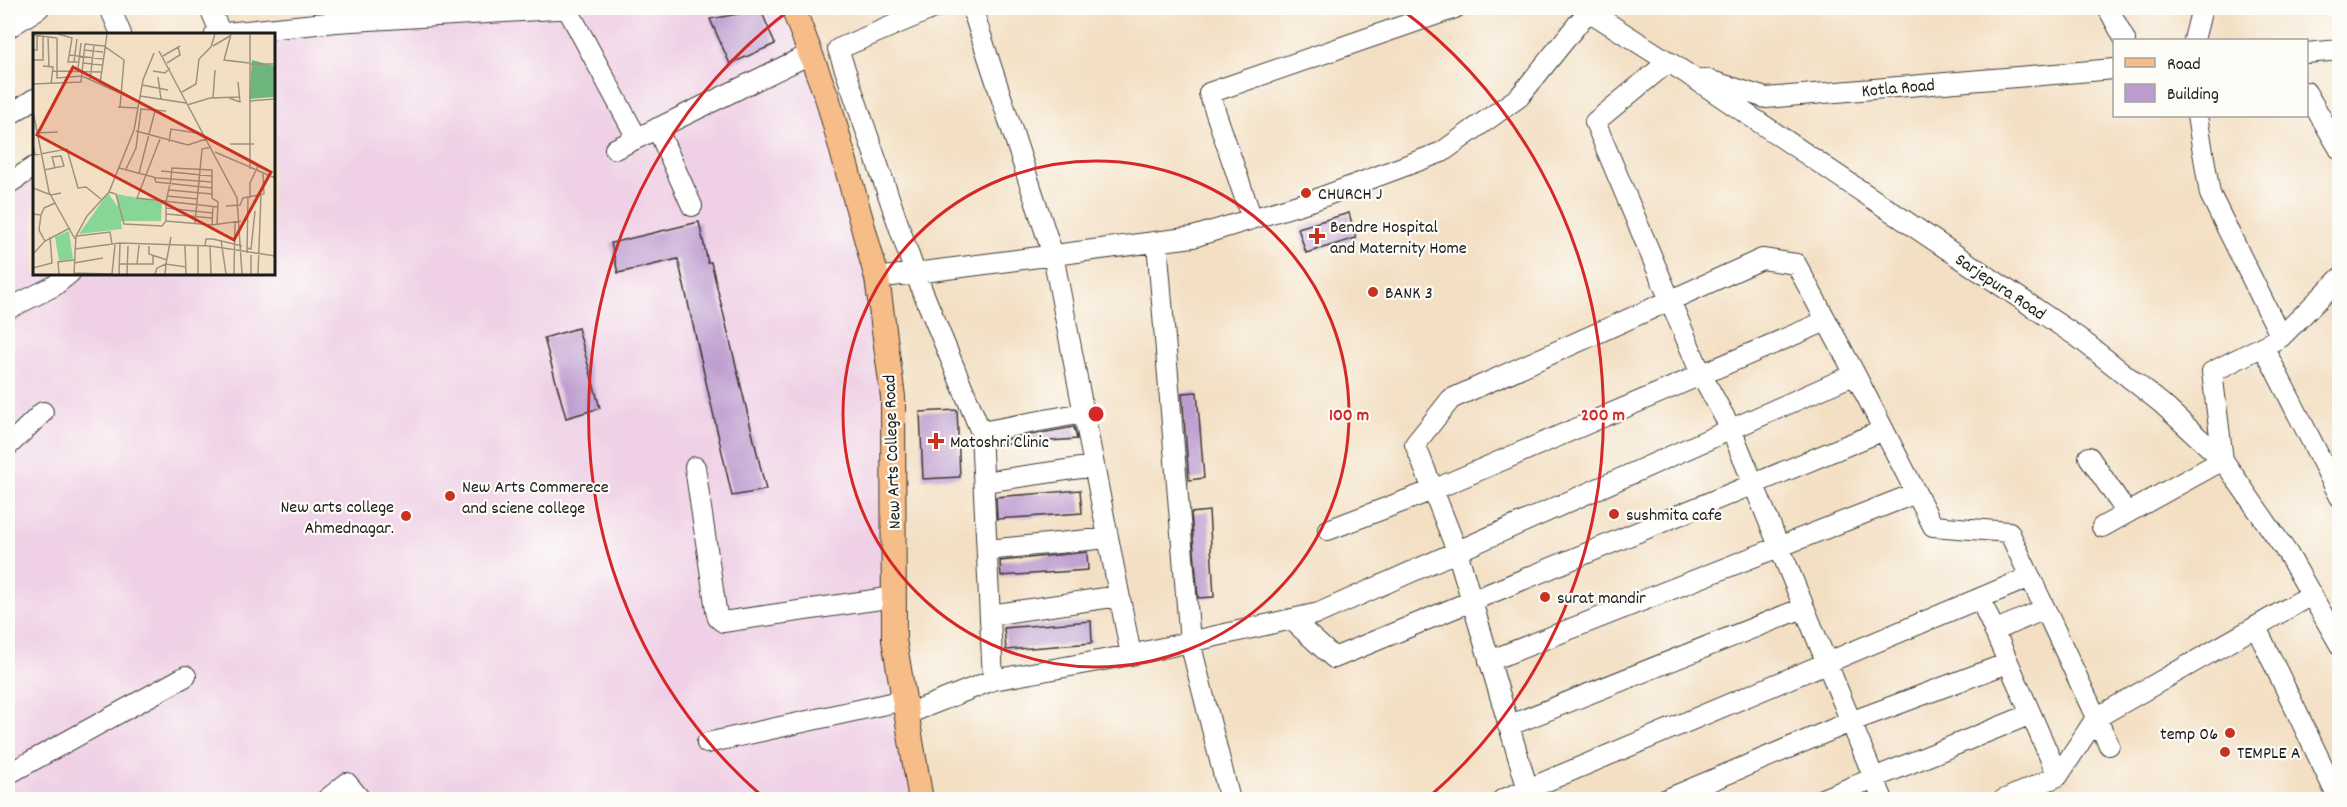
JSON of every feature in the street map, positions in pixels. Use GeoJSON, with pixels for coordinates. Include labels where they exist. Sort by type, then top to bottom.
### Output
{"type":"FeatureCollection","features":[{"type":"Feature","properties":{"kind":"main road","name":"New Arts College Road"},"geometry":{"type":"LineString","coordinates":[[794,8],[828,100],[877,278],[893,397],[894,640],[921,800]]}},
{"type":"Feature","properties":{"kind":"street"},"geometry":{"type":"LineString","coordinates":[[8,28],[39,8]]}},
{"type":"Feature","properties":{"kind":"street"},"geometry":{"type":"LineString","coordinates":[[110,8],[121,33]]}},
{"type":"Feature","properties":{"kind":"street"},"geometry":{"type":"LineString","coordinates":[[210,8],[221,33]]}},
{"type":"Feature","properties":{"kind":"street"},"geometry":{"type":"LineString","coordinates":[[568,8],[637,138]]}},
{"type":"Feature","properties":{"kind":"street"},"geometry":{"type":"LineString","coordinates":[[227,33],[333,15],[573,8]]}},
{"type":"Feature","properties":{"kind":"street"},"geometry":{"type":"LineString","coordinates":[[934,8],[838,49],[915,273],[981,432],[993,680]]}},
{"type":"Feature","properties":{"kind":"street"},"geometry":{"type":"LineString","coordinates":[[972,8],[1053,255],[1131,655]]}},
{"type":"Feature","properties":{"kind":"street"},"geometry":{"type":"LineString","coordinates":[[1252,219],[1209,93],[1455,8]]}},
{"type":"Feature","properties":{"kind":"street"},"geometry":{"type":"LineString","coordinates":[[2108,8],[2124,39]]}},
{"type":"Feature","properties":{"kind":"street"},"geometry":{"type":"LineString","coordinates":[[2194,39],[2202,8]]}},
{"type":"Feature","properties":{"kind":"street"},"geometry":{"type":"LineString","coordinates":[[877,278],[1193,237],[1314,200],[1442,152],[1519,97],[1586,9]]}},
{"type":"Feature","properties":{"kind":"street","name":"Sarjepura Road"},"geometry":{"type":"LineString","coordinates":[[1586,9],[1686,73],[2079,339],[2161,403],[2223,460],[2288,554],[2340,645]]}},
{"type":"Feature","properties":{"kind":"street"},"geometry":{"type":"LineString","coordinates":[[2308,53],[2340,50]]}},
{"type":"Feature","properties":{"kind":"street"},"geometry":{"type":"LineString","coordinates":[[615,148],[810,54]]}},
{"type":"Feature","properties":{"kind":"street"},"geometry":{"type":"LineString","coordinates":[[1668,62],[1595,122],[1701,374],[1731,429],[1883,800]]}},
{"type":"Feature","properties":{"kind":"street","name":"Kotla Road"},"geometry":{"type":"LineString","coordinates":[[1686,73],[1766,98],[2113,69]]}},
{"type":"Feature","properties":{"kind":"street"},"geometry":{"type":"LineString","coordinates":[[2308,94],[2340,150]]}},
{"type":"Feature","properties":{"kind":"street"},"geometry":{"type":"LineString","coordinates":[[8,116],[33,100]]}},
{"type":"Feature","properties":{"kind":"street"},"geometry":{"type":"LineString","coordinates":[[2197,117],[2210,195],[2281,337]]}},
{"type":"Feature","properties":{"kind":"street"},"geometry":{"type":"LineString","coordinates":[[657,128],[692,206]]}},
{"type":"Feature","properties":{"kind":"street"},"geometry":{"type":"LineString","coordinates":[[8,184],[33,168]]}},
{"type":"Feature","properties":{"kind":"street"},"geometry":{"type":"LineString","coordinates":[[1157,242],[1190,642],[1230,800]]}},
{"type":"Feature","properties":{"kind":"street"},"geometry":{"type":"LineString","coordinates":[[1529,795],[1457,551],[1415,444],[1451,399],[1762,259],[1796,264],[1856,374],[1933,526],[2009,532],[2109,744]]}},
{"type":"Feature","properties":{"kind":"street"},"geometry":{"type":"LineString","coordinates":[[8,309],[54,286],[69,274]]}},
{"type":"Feature","properties":{"kind":"street"},"geometry":{"type":"LineString","coordinates":[[2102,527],[2223,460],[2212,372],[2281,337],[2340,278]]}},
{"type":"Feature","properties":{"kind":"street"},"geometry":{"type":"LineString","coordinates":[[1328,530],[1433,490],[1826,321]]}},
{"type":"Feature","properties":{"kind":"street"},"geometry":{"type":"LineString","coordinates":[[2263,346],[2340,497]]}},
{"type":"Feature","properties":{"kind":"street"},"geometry":{"type":"LineString","coordinates":[[707,743],[905,707],[993,680],[1131,655],[1319,613],[1856,374]]}},
{"type":"Feature","properties":{"kind":"street"},"geometry":{"type":"LineString","coordinates":[[8,446],[42,412]]}},
{"type":"Feature","properties":{"kind":"street"},"geometry":{"type":"LineString","coordinates":[[981,432],[1083,413]]}},
{"type":"Feature","properties":{"kind":"street"},"geometry":{"type":"LineString","coordinates":[[1291,619],[1335,658],[1884,430]]}},
{"type":"Feature","properties":{"kind":"street"},"geometry":{"type":"LineString","coordinates":[[2089,457],[2127,513]]}},
{"type":"Feature","properties":{"kind":"street"},"geometry":{"type":"LineString","coordinates":[[984,482],[1094,466]]}},
{"type":"Feature","properties":{"kind":"street"},"geometry":{"type":"LineString","coordinates":[[695,467],[716,610],[718,618],[723,622],[894,597]]}},
{"type":"Feature","properties":{"kind":"street"},"geometry":{"type":"LineString","coordinates":[[1489,661],[1916,493]]}},
{"type":"Feature","properties":{"kind":"street"},"geometry":{"type":"LineString","coordinates":[[987,550],[1108,538]]}},
{"type":"Feature","properties":{"kind":"street"},"geometry":{"type":"LineString","coordinates":[[1502,800],[1529,795],[1826,663],[2030,577]]}},
{"type":"Feature","properties":{"kind":"street"},"geometry":{"type":"LineString","coordinates":[[2003,800],[2058,777],[2096,718],[2311,595]]}},
{"type":"Feature","properties":{"kind":"street"},"geometry":{"type":"LineString","coordinates":[[990,615],[1119,596]]}},
{"type":"Feature","properties":{"kind":"street"},"geometry":{"type":"LineString","coordinates":[[1980,598],[2058,777]]}},
{"type":"Feature","properties":{"kind":"street"},"geometry":{"type":"LineString","coordinates":[[1508,726],[1803,608]]}},
{"type":"Feature","properties":{"kind":"street"},"geometry":{"type":"LineString","coordinates":[[1994,631],[2045,609]]}},
{"type":"Feature","properties":{"kind":"street"},"geometry":{"type":"LineString","coordinates":[[2256,627],[2339,800]]}},
{"type":"Feature","properties":{"kind":"street"},"geometry":{"type":"LineString","coordinates":[[1665,800],[1850,722],[2008,663]]}},
{"type":"Feature","properties":{"kind":"street"},"geometry":{"type":"LineString","coordinates":[[8,774],[186,676]]}},
{"type":"Feature","properties":{"kind":"street"},"geometry":{"type":"LineString","coordinates":[[1820,800],[2031,714]]}},
{"type":"Feature","properties":{"kind":"street"},"geometry":{"type":"LineString","coordinates":[[326,800],[347,783],[361,800]]}},
{"type":"Feature","properties":{"kind":"shaded area","name":"New Arts Commerece and sciene college"},"geometry":{"type":"Polygon","coordinates":[[[573,8],[793,8],[877,278],[910,799],[361,800],[347,784],[326,800],[8,799],[8,180],[33,165],[33,274],[274,274],[274,34],[573,8]]]}},
{"type":"Feature","properties":{"kind":"building"},"geometry":{"type":"Polygon","coordinates":[[[761,10],[775,44],[730,64],[710,19],[761,10]]]}},
{"type":"Feature","properties":{"kind":"building"},"geometry":{"type":"Polygon","coordinates":[[[1349,213],[1356,238],[1306,253],[1298,228],[1349,213]]]}},
{"type":"Feature","properties":{"kind":"building"},"geometry":{"type":"Polygon","coordinates":[[[699,222],[708,263],[711,262],[766,490],[732,496],[678,259],[618,273],[611,243],[699,222]]]}},
{"type":"Feature","properties":{"kind":"building"},"geometry":{"type":"Polygon","coordinates":[[[578,328],[600,408],[566,418],[544,338],[578,328]]]}},
{"type":"Feature","properties":{"kind":"building"},"geometry":{"type":"Polygon","coordinates":[[[1197,392],[1204,478],[1189,480],[1182,393],[1197,392]]]}},
{"type":"Feature","properties":{"kind":"building"},"geometry":{"type":"Polygon","coordinates":[[[957,410],[960,477],[923,479],[920,412],[957,410]]]}},
{"type":"Feature","properties":{"kind":"building"},"geometry":{"type":"Polygon","coordinates":[[[1074,427],[1077,439],[994,445],[993,442],[1074,427]]]}},
{"type":"Feature","properties":{"kind":"building"},"geometry":{"type":"Polygon","coordinates":[[[1080,490],[1082,513],[997,519],[996,497],[1080,490]]]}},
{"type":"Feature","properties":{"kind":"building"},"geometry":{"type":"Polygon","coordinates":[[[1209,511],[1214,597],[1198,598],[1191,513],[1209,511]]]}},
{"type":"Feature","properties":{"kind":"building"},"geometry":{"type":"Polygon","coordinates":[[[1087,552],[1088,570],[1001,576],[1000,561],[1087,552]]]}},
{"type":"Feature","properties":{"kind":"building"},"geometry":{"type":"Polygon","coordinates":[[[1091,621],[1092,643],[1006,650],[1004,628],[1091,621]]]}},
{"type":"Feature","properties":{"kind":"place","name":"CHURCH J"},"geometry":{"type":"Point","coordinates":[1306,193]}},
{"type":"Feature","properties":{"kind":"place","name":"Bendre Hospital and Maternity Home"},"geometry":{"type":"Point","coordinates":[1317,236]}},
{"type":"Feature","properties":{"kind":"place","name":"BANK 3"},"geometry":{"type":"Point","coordinates":[1373,292]}},
{"type":"Feature","properties":{"kind":"place","name":"Matoshri Clinic"},"geometry":{"type":"Point","coordinates":[936,441]}},
{"type":"Feature","properties":{"kind":"place","name":"New Arts Commerece and sciene college"},"geometry":{"type":"Point","coordinates":[450,496]}},
{"type":"Feature","properties":{"kind":"place","name":"sushmita cafe"},"geometry":{"type":"Point","coordinates":[1614,514]}},
{"type":"Feature","properties":{"kind":"place","name":"New arts college Ahmednagar."},"geometry":{"type":"Point","coordinates":[406,516]}},
{"type":"Feature","properties":{"kind":"place","name":"surat mandir"},"geometry":{"type":"Point","coordinates":[1545,597]}},
{"type":"Feature","properties":{"kind":"place","name":"temp 06"},"geometry":{"type":"Point","coordinates":[2230,733]}},
{"type":"Feature","properties":{"kind":"place","name":"TEMPLE A"},"geometry":{"type":"Point","coordinates":[2225,752]}}]}
